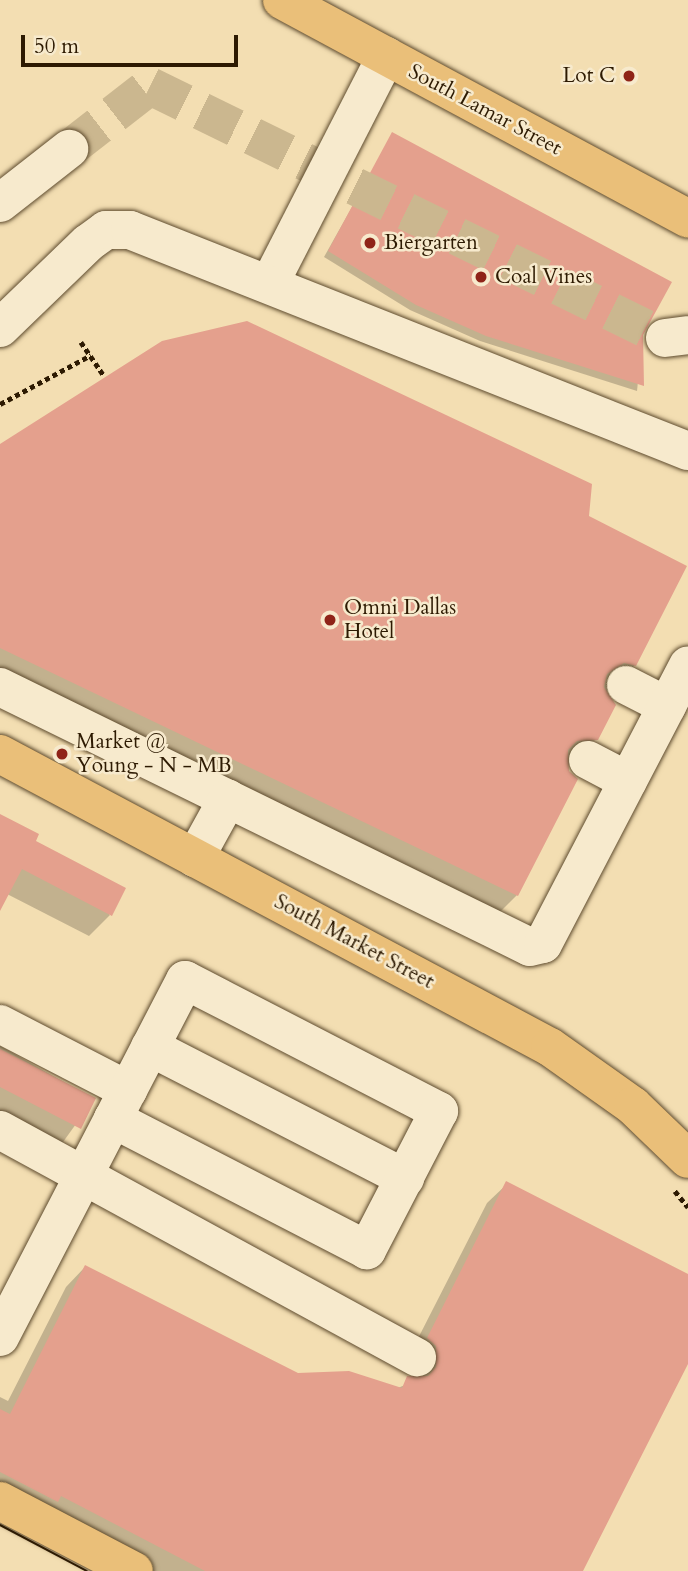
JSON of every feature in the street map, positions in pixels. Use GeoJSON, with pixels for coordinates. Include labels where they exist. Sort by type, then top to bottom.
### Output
{"type":"FeatureCollection","features":[{"type":"Feature","properties":{"kind":"main road","name":"South Lamar Street"},"geometry":{"type":"LineString","coordinates":[[282,0],[688,219]]}},
{"type":"Feature","properties":{"kind":"main road","name":"South Market Street"},"geometry":{"type":"LineString","coordinates":[[0,754],[596,1076],[688,1159]]}},
{"type":"Feature","properties":{"kind":"main road"},"geometry":{"type":"LineString","coordinates":[[0,1501],[128,1568]]}},
{"type":"Feature","properties":{"kind":"lane"},"geometry":{"type":"LineString","coordinates":[[270,283],[386,56]]}},
{"type":"Feature","properties":{"kind":"lane"},"geometry":{"type":"LineString","coordinates":[[0,204],[69,149]]}},
{"type":"Feature","properties":{"kind":"lane"},"geometry":{"type":"LineString","coordinates":[[0,328],[106,230],[130,230],[270,283],[688,451]]}},
{"type":"Feature","properties":{"kind":"lane"},"geometry":{"type":"LineString","coordinates":[[0,687],[530,947],[543,944],[688,666]]}},
{"type":"Feature","properties":{"kind":"lane"},"geometry":{"type":"LineString","coordinates":[[626,685],[667,706]]}},
{"type":"Feature","properties":{"kind":"lane"},"geometry":{"type":"LineString","coordinates":[[588,760],[628,781]]}},
{"type":"Feature","properties":{"kind":"lane"},"geometry":{"type":"LineString","coordinates":[[195,858],[228,799]]}},
{"type":"Feature","properties":{"kind":"lane"},"geometry":{"type":"LineString","coordinates":[[0,1024],[120,1105],[368,1250],[439,1111],[185,980],[150,1047],[120,1105],[84,1175],[0,1337]]}},
{"type":"Feature","properties":{"kind":"lane"},"geometry":{"type":"LineString","coordinates":[[150,1047],[405,1178]]}},
{"type":"Feature","properties":{"kind":"lane"},"geometry":{"type":"LineString","coordinates":[[0,1129],[417,1357]]}},
{"type":"Feature","properties":{"kind":"path"},"geometry":{"type":"LineString","coordinates":[[82,342],[105,377]]}},
{"type":"Feature","properties":{"kind":"path"},"geometry":{"type":"LineString","coordinates":[[0,404],[91,355]]}},
{"type":"Feature","properties":{"kind":"building"},"geometry":{"type":"Polygon","coordinates":[[[392,132],[672,282],[643,335],[644,386],[486,336],[416,305],[328,251],[392,132]]]}},
{"type":"Feature","properties":{"kind":"building","name":"Omni Dallas Hotel"},"geometry":{"type":"Polygon","coordinates":[[[247,321],[592,484],[589,516],[687,566],[636,666],[624,663],[607,674],[604,687],[616,705],[598,740],[577,741],[568,750],[569,771],[578,779],[518,896],[0,648],[0,444],[162,341],[247,321]]]}},
{"type":"Feature","properties":{"kind":"building"},"geometry":{"type":"Polygon","coordinates":[[[0,814],[39,834],[36,841],[126,888],[112,916],[22,869],[0,911],[0,814]]]}},
{"type":"Feature","properties":{"kind":"building"},"geometry":{"type":"Polygon","coordinates":[[[0,1049],[96,1098],[81,1129],[0,1087],[0,1049]]]}},
{"type":"Feature","properties":{"kind":"building"},"geometry":{"type":"Polygon","coordinates":[[[506,1181],[688,1274],[688,1364],[583,1571],[205,1571],[61,1496],[58,1502],[0,1472],[0,1409],[10,1414],[85,1265],[298,1373],[349,1371],[402,1388],[407,1376],[428,1376],[436,1367],[436,1346],[427,1338],[506,1181]]]}},
{"type":"Feature","properties":{"kind":"tunnel"},"geometry":{"type":"LineString","coordinates":[[69,149],[150,86],[665,338]]}},
{"type":"Feature","properties":{"kind":"tram line"},"geometry":{"type":"LineString","coordinates":[[0,1525],[87,1571]]}},
{"type":"Feature","properties":{"kind":"place","name":"Lot C"},"geometry":{"type":"Point","coordinates":[629,76]}},
{"type":"Feature","properties":{"kind":"place","name":"Biergarten"},"geometry":{"type":"Point","coordinates":[370,243]}},
{"type":"Feature","properties":{"kind":"place","name":"Coal Vines"},"geometry":{"type":"Point","coordinates":[481,277]}},
{"type":"Feature","properties":{"kind":"place","name":"Omni Dallas Hotel"},"geometry":{"type":"Point","coordinates":[330,620]}},
{"type":"Feature","properties":{"kind":"place","name":"Market @ Young - N - MB"},"geometry":{"type":"Point","coordinates":[62,754]}}]}
